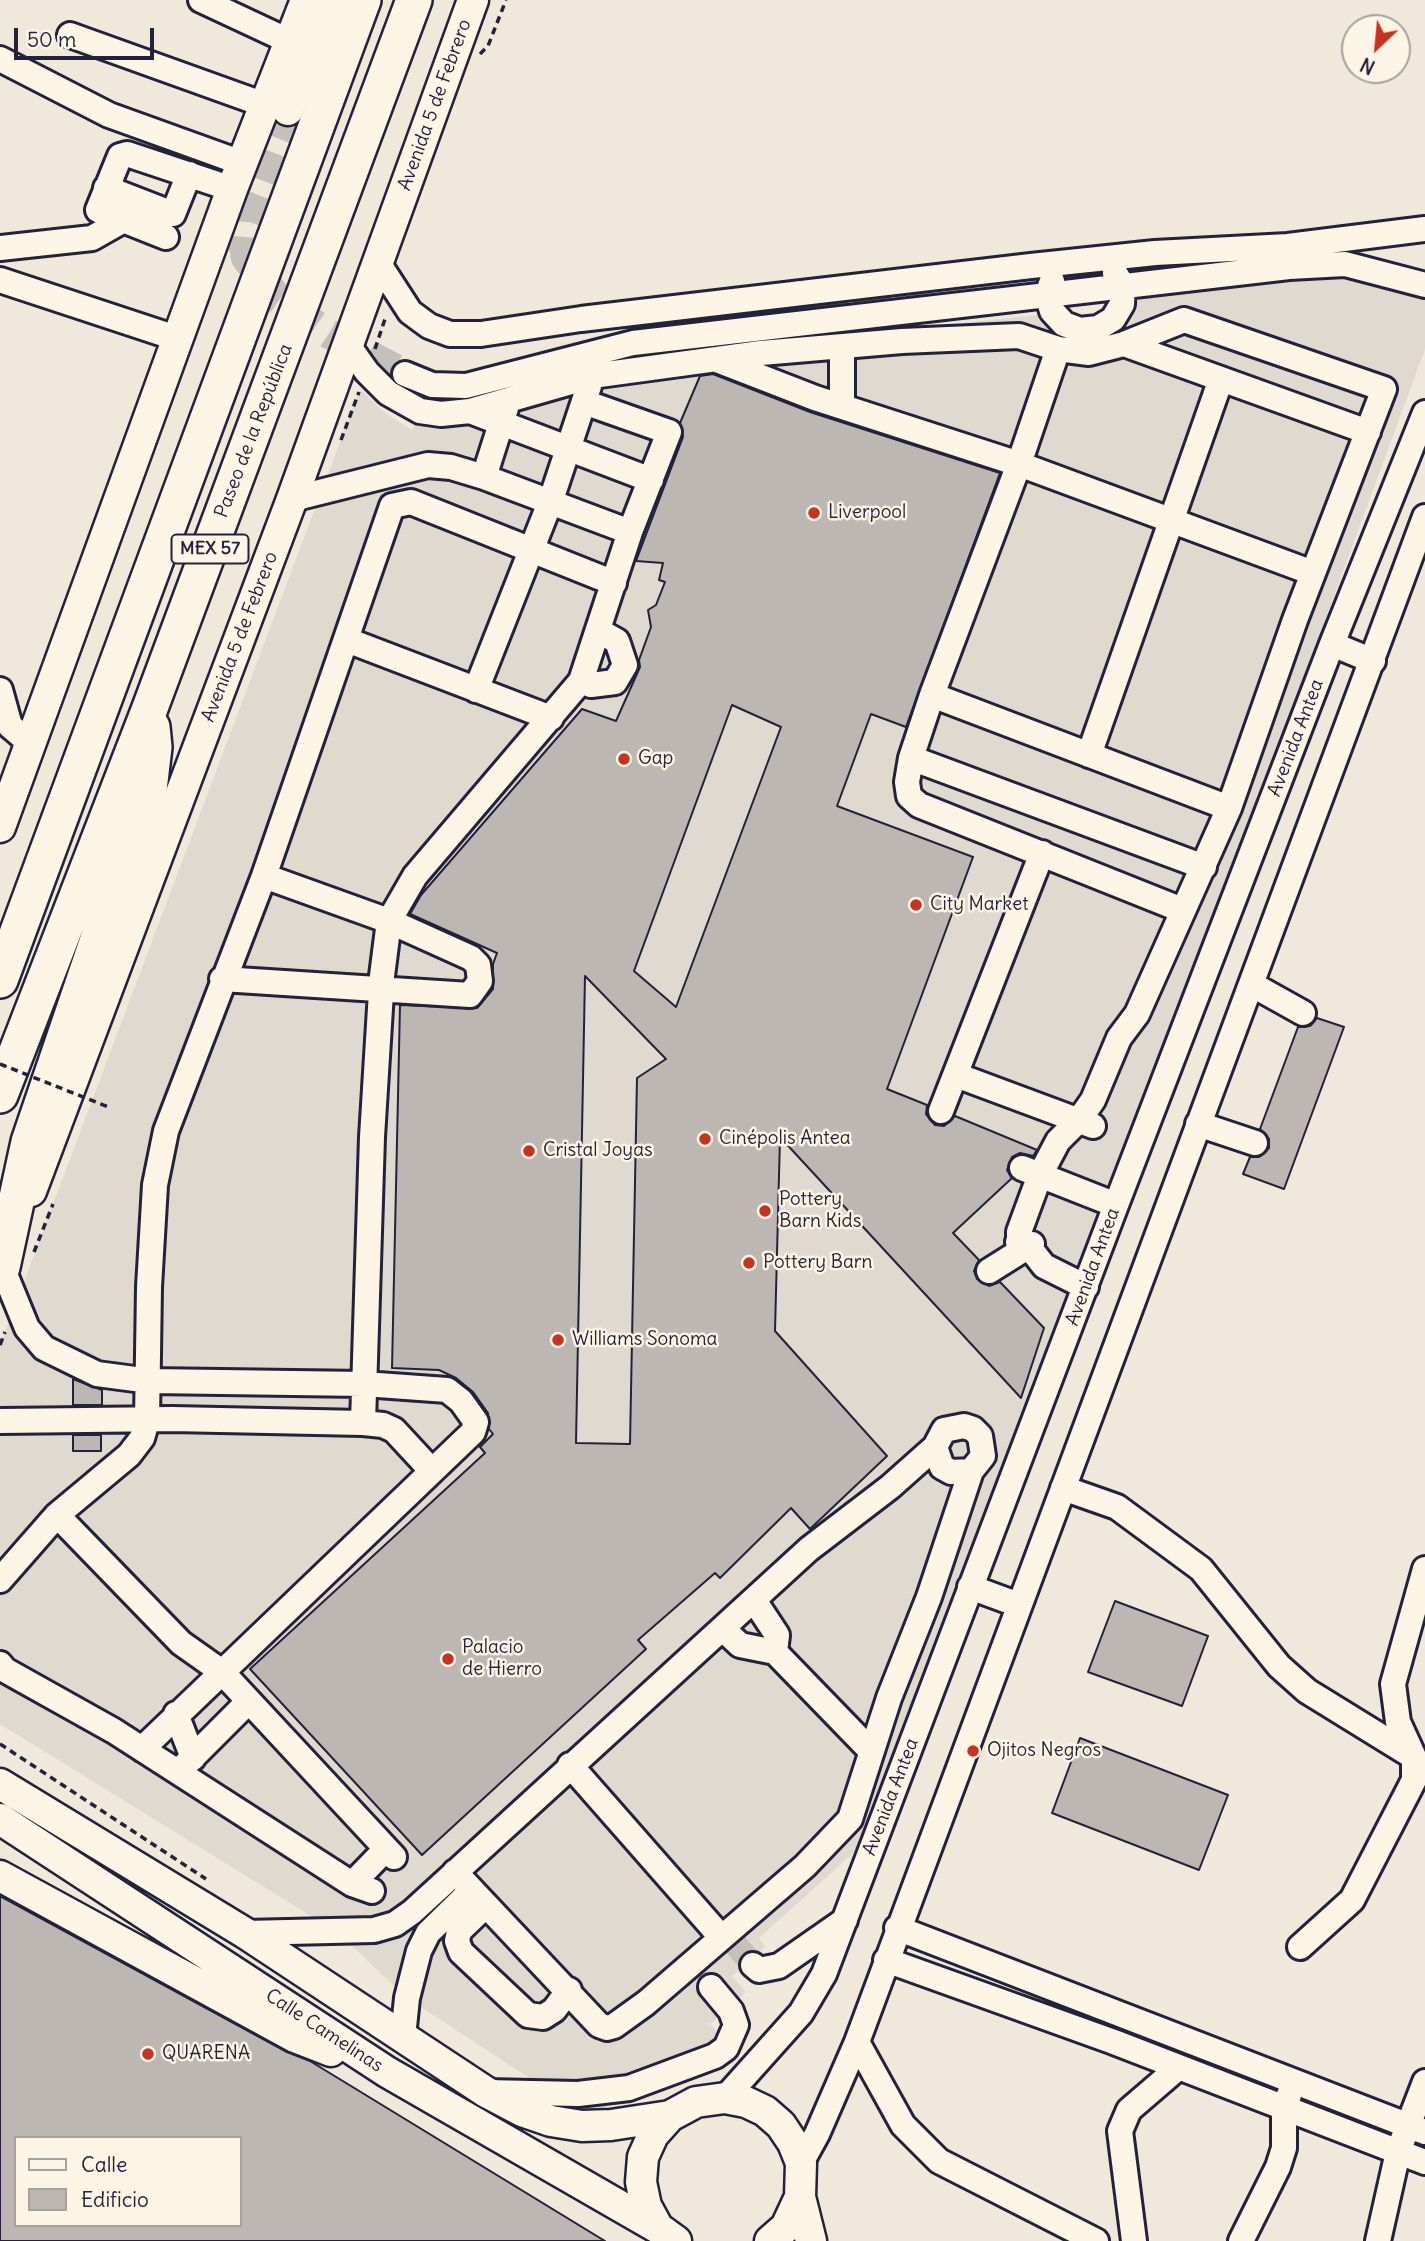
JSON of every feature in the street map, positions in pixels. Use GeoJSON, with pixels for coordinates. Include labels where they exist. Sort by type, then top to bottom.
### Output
{"type":"FeatureCollection","features":[{"type":"Feature","properties":{"kind":"highway","name":"MEX 57"},"geometry":{"type":"LineString","coordinates":[[0,980],[363,0]]}},
{"type":"Feature","properties":{"kind":"highway","name":"Paseo de la República"},"geometry":{"type":"LineString","coordinates":[[0,1095],[150,708],[414,0]]}},
{"type":"Feature","properties":{"kind":"highway"},"geometry":{"type":"LineString","coordinates":[[327,238],[375,151],[439,0]]}},
{"type":"Feature","properties":{"kind":"highway"},"geometry":{"type":"LineString","coordinates":[[1,1269],[29,1142],[149,790],[154,747],[150,708]]}},
{"type":"Feature","properties":{"kind":"main road"},"geometry":{"type":"LineString","coordinates":[[277,108],[291,42],[306,0]]}},
{"type":"Feature","properties":{"kind":"main road"},"geometry":{"type":"LineString","coordinates":[[0,827],[6,791],[30,743],[237,176],[277,108],[332,0]]}},
{"type":"Feature","properties":{"kind":"main road","name":"Avenida 5 de Febrero"},"geometry":{"type":"LineString","coordinates":[[1,1269],[292,499],[473,0]]}},
{"type":"Feature","properties":{"kind":"main road"},"geometry":{"type":"LineString","coordinates":[[0,1769],[216,1905],[245,1933]]}},
{"type":"Feature","properties":{"kind":"main road","name":"Calle Camelinas"},"geometry":{"type":"LineString","coordinates":[[0,1784],[245,1933],[486,2092],[522,2111],[551,2121],[582,2126],[611,2125],[670,2116]]}},
{"type":"Feature","properties":{"kind":"main road","name":"Calle Camelinas"},"geometry":{"type":"LineString","coordinates":[[0,1819],[387,2072],[667,2234]]}},
{"type":"Feature","properties":{"kind":"main road"},"geometry":{"type":"LineString","coordinates":[[0,1876],[295,2038],[387,2072]]}},
{"type":"Feature","properties":{"kind":"main road"},"geometry":{"type":"LineString","coordinates":[[667,2234],[646,2206],[641,2182],[643,2157],[653,2135],[670,2116],[696,2102],[725,2098],[746,2102],[765,2111],[788,2134],[801,2162],[800,2197],[811,2241]]}},
{"type":"Feature","properties":{"kind":"main road"},"geometry":{"type":"LineString","coordinates":[[770,2241],[786,2227],[800,2197]]}},
{"type":"Feature","properties":{"kind":"street"},"geometry":{"type":"LineString","coordinates":[[201,0],[291,42]]}},
{"type":"Feature","properties":{"kind":"street"},"geometry":{"type":"LineString","coordinates":[[70,35],[277,108]]}},
{"type":"Feature","properties":{"kind":"street"},"geometry":{"type":"LineString","coordinates":[[0,59],[109,116],[237,176]]}},
{"type":"Feature","properties":{"kind":"street"},"geometry":{"type":"LineString","coordinates":[[166,237],[98,210],[123,155],[189,174],[237,176]]}},
{"type":"Feature","properties":{"kind":"street"},"geometry":{"type":"LineString","coordinates":[[106,188],[173,214],[189,174]]}},
{"type":"Feature","properties":{"kind":"street"},"geometry":{"type":"LineString","coordinates":[[122,221],[92,238],[6,248],[6,282],[179,339]]}},
{"type":"Feature","properties":{"kind":"street"},"geometry":{"type":"LineString","coordinates":[[405,374],[432,385],[466,386],[633,343],[1123,286],[1425,229]]}},
{"type":"Feature","properties":{"kind":"street"},"geometry":{"type":"LineString","coordinates":[[377,261],[410,312],[429,326],[450,334],[481,334],[668,308],[1155,253],[1289,256],[1345,264],[1425,285]]}},
{"type":"Feature","properties":{"kind":"street"},"geometry":{"type":"LineString","coordinates":[[1059,264],[1047,294],[1052,311],[1064,324],[1080,330],[1098,328],[1113,319],[1122,304],[1123,286],[1107,260]]}},
{"type":"Feature","properties":{"kind":"street"},"geometry":{"type":"LineString","coordinates":[[348,345],[367,372],[388,393],[420,411],[441,414],[505,412],[592,376],[715,359],[902,341],[1019,336],[1058,348],[1089,353],[1124,344],[1184,320],[1384,390],[1313,573],[1229,808],[1204,867],[1182,910],[1137,1014],[1119,1038],[1086,1123],[1058,1141],[1038,1175],[1022,1247],[989,1270]]}},
{"type":"Feature","properties":{"kind":"street"},"geometry":{"type":"LineString","coordinates":[[1124,344],[1368,432]]}},
{"type":"Feature","properties":{"kind":"street"},"geometry":{"type":"LineString","coordinates":[[842,348],[842,406]]}},
{"type":"Feature","properties":{"kind":"street"},"geometry":{"type":"LineString","coordinates":[[1058,348],[1019,464],[911,758],[907,782],[909,796],[919,805],[1182,910]]}},
{"type":"Feature","properties":{"kind":"street"},"geometry":{"type":"LineString","coordinates":[[715,359],[842,406],[1019,464],[1313,573]]}},
{"type":"Feature","properties":{"kind":"street"},"geometry":{"type":"LineString","coordinates":[[477,690],[551,500],[592,376]]}},
{"type":"Feature","properties":{"kind":"street"},"geometry":{"type":"LineString","coordinates":[[1089,755],[1221,379]]}},
{"type":"Feature","properties":{"kind":"street"},"geometry":{"type":"LineString","coordinates":[[363,1423],[381,991],[389,921],[415,876],[581,681],[631,531],[669,432],[584,402]]}},
{"type":"Feature","properties":{"kind":"street"},"geometry":{"type":"LineString","coordinates":[[505,412],[569,449],[651,480]]}},
{"type":"Feature","properties":{"kind":"street"},"geometry":{"type":"LineString","coordinates":[[484,477],[505,412]]}},
{"type":"Feature","properties":{"kind":"street","name":"Avenida Antea"},"geometry":{"type":"LineString","coordinates":[[725,2098],[802,2013],[824,1974],[1116,1205],[1332,644],[1425,413]]}},
{"type":"Feature","properties":{"kind":"street"},"geometry":{"type":"LineString","coordinates":[[292,499],[428,465],[451,467],[551,500],[631,531]]}},
{"type":"Feature","properties":{"kind":"street"},"geometry":{"type":"LineString","coordinates":[[0,1580],[57,1515],[129,1455],[142,1438],[148,1421],[149,1287],[155,1185],[173,1110],[264,876],[393,506],[411,502],[614,583]]}},
{"type":"Feature","properties":{"kind":"street"},"geometry":{"type":"LineString","coordinates":[[801,2162],[817,2134],[857,2042],[897,1928],[1425,517]]}},
{"type":"Feature","properties":{"kind":"street"},"geometry":{"type":"LineString","coordinates":[[581,681],[592,685],[615,682],[625,665],[617,641],[598,631]]}},
{"type":"Feature","properties":{"kind":"street"},"geometry":{"type":"LineString","coordinates":[[347,640],[551,718]]}},
{"type":"Feature","properties":{"kind":"street"},"geometry":{"type":"LineString","coordinates":[[1332,644],[1373,661]]}},
{"type":"Feature","properties":{"kind":"street"},"geometry":{"type":"LineString","coordinates":[[0,690],[10,726],[30,743]]}},
{"type":"Feature","properties":{"kind":"street"},"geometry":{"type":"LineString","coordinates":[[932,695],[1229,808]]}},
{"type":"Feature","properties":{"kind":"street"},"geometry":{"type":"LineString","coordinates":[[911,758],[1204,867]]}},
{"type":"Feature","properties":{"kind":"street"},"geometry":{"type":"LineString","coordinates":[[1214,843],[1251,856]]}},
{"type":"Feature","properties":{"kind":"street"},"geometry":{"type":"LineString","coordinates":[[941,1111],[1042,853]]}},
{"type":"Feature","properties":{"kind":"street"},"geometry":{"type":"LineString","coordinates":[[222,979],[470,995],[476,989],[481,973],[471,958],[389,921],[264,876]]}},
{"type":"Feature","properties":{"kind":"street"},"geometry":{"type":"LineString","coordinates":[[1251,984],[1303,1013]]}},
{"type":"Feature","properties":{"kind":"street"},"geometry":{"type":"LineString","coordinates":[[956,1075],[1086,1123]]}},
{"type":"Feature","properties":{"kind":"street"},"geometry":{"type":"LineString","coordinates":[[1198,1124],[1255,1143]]}},
{"type":"Feature","properties":{"kind":"street"},"geometry":{"type":"LineString","coordinates":[[1038,1175],[1116,1205]]}},
{"type":"Feature","properties":{"kind":"street"},"geometry":{"type":"LineString","coordinates":[[1022,1247],[1044,1266],[1086,1287]]}},
{"type":"Feature","properties":{"kind":"street"},"geometry":{"type":"LineString","coordinates":[[1,1269],[27,1328],[44,1348],[97,1374],[150,1381],[364,1384],[447,1390],[471,1412],[476,1422],[473,1432],[142,1749]]}},
{"type":"Feature","properties":{"kind":"street"},"geometry":{"type":"LineString","coordinates":[[0,1421],[363,1423],[394,1430],[432,1471]]}},
{"type":"Feature","properties":{"kind":"street"},"geometry":{"type":"LineString","coordinates":[[404,2037],[407,1998],[419,1951],[428,1933],[471,1889],[570,1765],[809,1549],[890,1487],[935,1447],[944,1430],[964,1426],[973,1429],[980,1436],[983,1456],[971,1471],[929,1597],[871,1751],[850,1819],[805,1866],[690,1966],[614,2026],[607,2028],[599,2025],[569,1990],[471,1889]]}},
{"type":"Feature","properties":{"kind":"street"},"geometry":{"type":"LineString","coordinates":[[935,1447],[942,1466],[951,1472],[971,1471]]}},
{"type":"Feature","properties":{"kind":"street"},"geometry":{"type":"LineString","coordinates":[[1063,1488],[1117,1507],[1201,1569],[1279,1666],[1307,1691],[1414,1757]]}},
{"type":"Feature","properties":{"kind":"street"},"geometry":{"type":"LineString","coordinates":[[0,1664],[142,1749],[186,1765],[362,1888],[390,1853],[222,1672],[181,1643],[57,1515]]}},
{"type":"Feature","properties":{"kind":"street"},"geometry":{"type":"LineString","coordinates":[[1300,1947],[1352,1900],[1414,1780],[1414,1757],[1398,1721],[1393,1684],[1425,1569]]}},
{"type":"Feature","properties":{"kind":"street"},"geometry":{"type":"LineString","coordinates":[[971,1587],[1019,1605]]}},
{"type":"Feature","properties":{"kind":"street"},"geometry":{"type":"LineString","coordinates":[[754,1600],[777,1635],[775,1652]]}},
{"type":"Feature","properties":{"kind":"street"},"geometry":{"type":"LineString","coordinates":[[723,1629],[740,1645],[775,1652],[871,1751]]}},
{"type":"Feature","properties":{"kind":"street"},"geometry":{"type":"LineString","coordinates":[[186,1765],[249,1701]]}},
{"type":"Feature","properties":{"kind":"street"},"geometry":{"type":"LineString","coordinates":[[176,1714],[186,1765]]}},
{"type":"Feature","properties":{"kind":"street"},"geometry":{"type":"LineString","coordinates":[[570,1765],[721,1937]]}},
{"type":"Feature","properties":{"kind":"street"},"geometry":{"type":"LineString","coordinates":[[245,1933],[374,1930],[471,1889]]}},
{"type":"Feature","properties":{"kind":"street"},"geometry":{"type":"LineString","coordinates":[[471,1889],[457,1941],[461,1952],[528,2015],[543,2017],[554,2010],[569,1990]]}},
{"type":"Feature","properties":{"kind":"street"},"geometry":{"type":"LineString","coordinates":[[753,1965],[759,1970],[779,1966],[845,1920]]}},
{"type":"Feature","properties":{"kind":"street"},"geometry":{"type":"LineString","coordinates":[[897,1928],[1417,2129]]}},
{"type":"Feature","properties":{"kind":"street"},"geometry":{"type":"LineString","coordinates":[[886,1960],[1114,2042],[1425,2162]]}},
{"type":"Feature","properties":{"kind":"street"},"geometry":{"type":"LineString","coordinates":[[486,2092],[578,2094],[629,2088],[715,2056],[726,2048],[734,2035],[736,2025],[731,2011],[710,1987]]}},
{"type":"Feature","properties":{"kind":"street"},"geometry":{"type":"LineString","coordinates":[[1114,2042],[1125,2015]]}},
{"type":"Feature","properties":{"kind":"street"},"geometry":{"type":"LineString","coordinates":[[857,2042],[903,2125],[939,2161],[1096,2241]]}},
{"type":"Feature","properties":{"kind":"street"},"geometry":{"type":"LineString","coordinates":[[1134,2241],[1120,2131],[1129,2110],[1179,2067]]}},
{"type":"Feature","properties":{"kind":"street"},"geometry":{"type":"LineString","coordinates":[[1241,2241],[1278,2167],[1284,2148],[1284,2108],[1294,2081]]}},
{"type":"Feature","properties":{"kind":"street"},"geometry":{"type":"LineString","coordinates":[[1378,2241],[1398,2152],[1417,2129],[1425,2082]]}},
{"type":"Feature","properties":{"kind":"path"},"geometry":{"type":"LineString","coordinates":[[0,1064],[111,1108]]}},
{"type":"Feature","properties":{"kind":"path"},"geometry":{"type":"LineString","coordinates":[[0,1744],[215,1885]]}},
{"type":"Feature","properties":{"kind":"shaded area"},"geometry":{"type":"Polygon","coordinates":[[[1351,270],[1425,297],[1425,349],[1227,886],[862,1845],[759,1938],[765,1947],[732,1976],[746,1992],[710,2024],[721,2038],[647,2075],[622,2081],[537,2083],[407,1998],[337,1932],[0,1724],[0,1345],[360,389],[385,413],[412,430],[426,396],[443,402],[588,362],[1047,314],[1113,333],[1127,324],[1144,289],[1351,270]]]}},
{"type":"Feature","properties":{"kind":"building"},"geometry":{"type":"Polygon","coordinates":[[[713,374],[810,412],[1000,473],[906,727],[871,714],[837,806],[973,857],[887,1089],[927,1105],[926,1114],[935,1125],[944,1126],[955,1116],[1037,1150],[1033,1156],[1020,1153],[1012,1157],[1007,1170],[1012,1178],[953,1233],[979,1260],[974,1271],[977,1279],[989,1286],[1000,1282],[1044,1328],[1021,1398],[780,1137],[775,1331],[887,1456],[810,1529],[791,1508],[720,1578],[715,1573],[638,1640],[646,1649],[422,1855],[250,1669],[485,1453],[480,1447],[493,1434],[489,1429],[488,1413],[473,1392],[456,1378],[439,1370],[392,1368],[400,1005],[477,1008],[493,989],[493,964],[497,953],[410,914],[421,895],[582,709],[616,721],[640,667],[639,660],[651,627],[648,610],[656,605],[665,582],[659,580],[663,563],[636,561],[683,437],[680,423],[700,376],[713,374]],[[732,705],[634,971],[676,1007],[781,727],[732,705]],[[585,976],[576,1443],[630,1444],[637,1078],[666,1059],[585,976]]]}},
{"type":"Feature","properties":{"kind":"building"},"geometry":{"type":"Polygon","coordinates":[[[1317,1018],[1344,1027],[1284,1189],[1243,1174],[1250,1157],[1259,1157],[1269,1148],[1269,1139],[1260,1129],[1298,1027],[1310,1026],[1317,1018]]]}},
{"type":"Feature","properties":{"kind":"building"},"geometry":{"type":"Polygon","coordinates":[[[73,1379],[102,1390],[102,1405],[73,1405],[73,1379]]]}},
{"type":"Feature","properties":{"kind":"building"},"geometry":{"type":"Polygon","coordinates":[[[73,1435],[101,1435],[101,1451],[73,1451],[73,1435]]]}},
{"type":"Feature","properties":{"kind":"building"},"geometry":{"type":"Polygon","coordinates":[[[1115,1601],[1208,1636],[1182,1706],[1088,1672],[1115,1601]]]}},
{"type":"Feature","properties":{"kind":"building"},"geometry":{"type":"Polygon","coordinates":[[[1080,1738],[1228,1795],[1199,1870],[1052,1813],[1080,1738]]]}},
{"type":"Feature","properties":{"kind":"building","name":"QUARENA"},"geometry":{"type":"Polygon","coordinates":[[[0,1896],[287,2052],[310,2061],[605,2241],[0,2241],[0,1896]]]}},
{"type":"Feature","properties":{"kind":"tunnel"},"geometry":{"type":"LineString","coordinates":[[288,110],[245,220],[243,242],[246,258],[278,299],[329,334],[405,374]]}},
{"type":"Feature","properties":{"kind":"tunnel"},"geometry":{"type":"LineString","coordinates":[[735,1944],[753,1965]]}},
{"type":"Feature","properties":{"kind":"place","name":"Liverpool"},"geometry":{"type":"Point","coordinates":[814,513]}},
{"type":"Feature","properties":{"kind":"place","name":"Gap"},"geometry":{"type":"Point","coordinates":[624,759]}},
{"type":"Feature","properties":{"kind":"place","name":"City Market"},"geometry":{"type":"Point","coordinates":[916,905]}},
{"type":"Feature","properties":{"kind":"place","name":"Cinépolis Antea"},"geometry":{"type":"Point","coordinates":[705,1139]}},
{"type":"Feature","properties":{"kind":"place","name":"Cristal Joyas"},"geometry":{"type":"Point","coordinates":[529,1151]}},
{"type":"Feature","properties":{"kind":"place","name":"Pottery Barn Kids"},"geometry":{"type":"Point","coordinates":[765,1211]}},
{"type":"Feature","properties":{"kind":"place","name":"Pottery Barn"},"geometry":{"type":"Point","coordinates":[749,1263]}},
{"type":"Feature","properties":{"kind":"place","name":"Williams Sonoma"},"geometry":{"type":"Point","coordinates":[558,1340]}},
{"type":"Feature","properties":{"kind":"place","name":"Palacio de Hierro"},"geometry":{"type":"Point","coordinates":[448,1659]}},
{"type":"Feature","properties":{"kind":"place","name":"Ojitos Negros"},"geometry":{"type":"Point","coordinates":[973,1751]}},
{"type":"Feature","properties":{"kind":"place","name":"QUARENA"},"geometry":{"type":"Point","coordinates":[148,2054]}}]}
